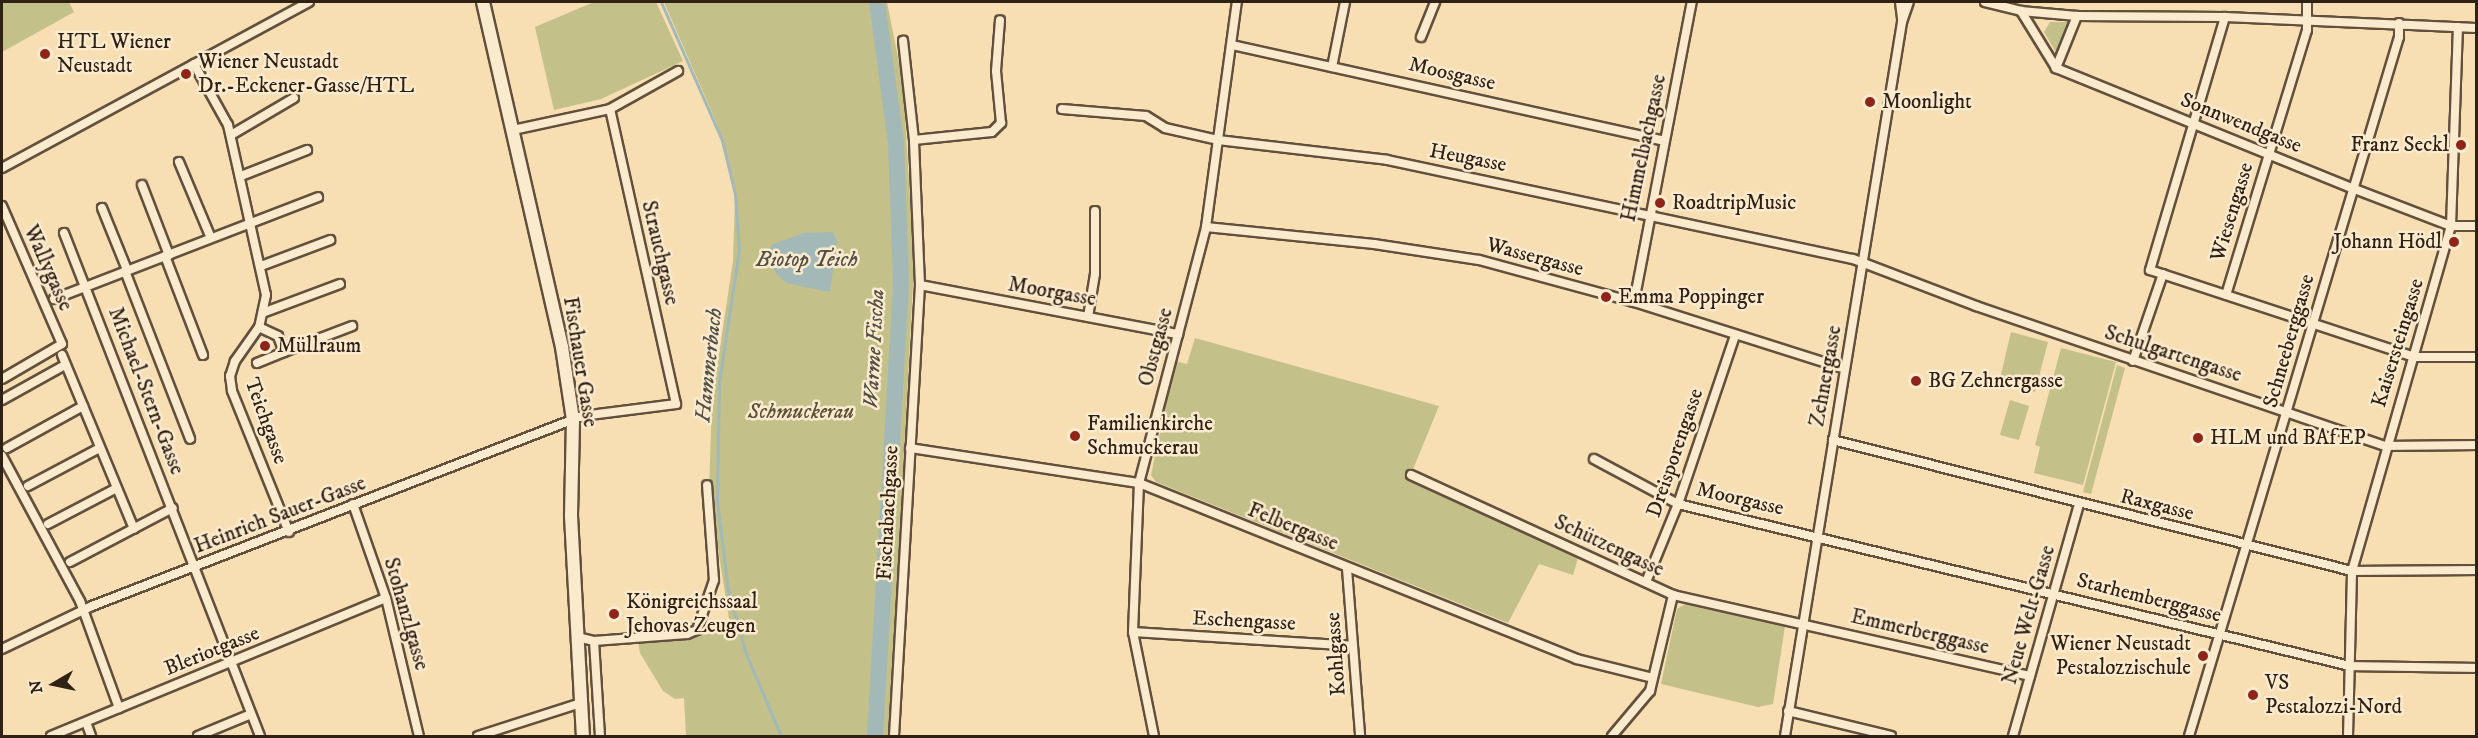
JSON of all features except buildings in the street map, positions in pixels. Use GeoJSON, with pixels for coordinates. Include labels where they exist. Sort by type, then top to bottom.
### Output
{"type":"FeatureCollection","features":[{"type":"Feature","properties":{"kind":"main road","name":"Fischauer Gasse"},"geometry":{"type":"LineString","coordinates":[[483,2],[562,347],[573,420],[571,516],[583,736]]}},
{"type":"Feature","properties":{"kind":"street"},"geometry":{"type":"LineString","coordinates":[[2,168],[309,2]]}},
{"type":"Feature","properties":{"kind":"street","name":"Obstgasse"},"geometry":{"type":"LineString","coordinates":[[1154,736],[1133,632],[1139,483],[1206,227],[1237,2]]}},
{"type":"Feature","properties":{"kind":"street"},"geometry":{"type":"LineString","coordinates":[[1332,67],[1345,2]]}},
{"type":"Feature","properties":{"kind":"street"},"geometry":{"type":"LineString","coordinates":[[1421,37],[1435,2]]}},
{"type":"Feature","properties":{"kind":"street","name":"Himmelbachgasse"},"geometry":{"type":"LineString","coordinates":[[1634,302],[1649,213],[1692,2]]}},
{"type":"Feature","properties":{"kind":"street","name":"Zehnergasse"},"geometry":{"type":"LineString","coordinates":[[1900,2],[1902,22]]}},
{"type":"Feature","properties":{"kind":"street","name":"Zehnergasse"},"geometry":{"type":"LineString","coordinates":[[1785,736],[1801,623],[1864,265],[1902,22],[1909,2]]}},
{"type":"Feature","properties":{"kind":"street"},"geometry":{"type":"LineString","coordinates":[[1985,2],[2021,11],[2077,16],[2308,19],[2476,28]]}},
{"type":"Feature","properties":{"kind":"street","name":"Wiesengasse"},"geometry":{"type":"LineString","coordinates":[[2226,295],[2308,19],[2307,2]]}},
{"type":"Feature","properties":{"kind":"street"},"geometry":{"type":"LineString","coordinates":[[2021,11],[2056,68]]}},
{"type":"Feature","properties":{"kind":"street"},"geometry":{"type":"LineString","coordinates":[[2056,68],[2077,16]]}},
{"type":"Feature","properties":{"kind":"street"},"geometry":{"type":"LineString","coordinates":[[2225,17],[2150,270],[2414,357],[2476,357]]}},
{"type":"Feature","properties":{"kind":"street"},"geometry":{"type":"LineString","coordinates":[[914,140],[992,132],[1001,123],[996,71],[1000,20]]}},
{"type":"Feature","properties":{"kind":"street","name":"Schneeberggasse"},"geometry":{"type":"LineString","coordinates":[[2189,736],[2399,37],[2399,23]]}},
{"type":"Feature","properties":{"kind":"street","name":"Kaisersteingasse"},"geometry":{"type":"LineString","coordinates":[[2348,736],[2352,571],[2451,225],[2458,27]]}},
{"type":"Feature","properties":{"kind":"street","name":"Fischabachgasse"},"geometry":{"type":"LineString","coordinates":[[894,736],[920,285],[914,140],[903,40]]}},
{"type":"Feature","properties":{"kind":"street","name":"Moosgasse"},"geometry":{"type":"LineString","coordinates":[[1232,45],[1664,141]]}},
{"type":"Feature","properties":{"kind":"street","name":"Teichgasse"},"geometry":{"type":"LineString","coordinates":[[194,64],[231,135],[261,266],[265,312],[259,327],[235,362],[230,376],[232,391],[289,532]]}},
{"type":"Feature","properties":{"kind":"street","name":"Sonnwendgasse"},"geometry":{"type":"LineString","coordinates":[[2056,68],[2352,188],[2451,225],[2476,226]]}},
{"type":"Feature","properties":{"kind":"street"},"geometry":{"type":"LineString","coordinates":[[513,130],[610,109],[678,71]]}},
{"type":"Feature","properties":{"kind":"street"},"geometry":{"type":"LineString","coordinates":[[231,135],[294,98]]}},
{"type":"Feature","properties":{"kind":"street","name":"Strauchgasse"},"geometry":{"type":"LineString","coordinates":[[610,109],[676,404]]}},
{"type":"Feature","properties":{"kind":"street","name":"Heugasse"},"geometry":{"type":"LineString","coordinates":[[1062,109],[1146,116],[1165,128],[1218,140],[1387,160],[1649,213],[1864,265]]}},
{"type":"Feature","properties":{"kind":"street"},"geometry":{"type":"LineString","coordinates":[[241,176],[307,150]]}},
{"type":"Feature","properties":{"kind":"street"},"geometry":{"type":"LineString","coordinates":[[179,162],[211,238]]}},
{"type":"Feature","properties":{"kind":"street"},"geometry":{"type":"LineString","coordinates":[[142,185],[203,355]]}},
{"type":"Feature","properties":{"kind":"street"},"geometry":{"type":"LineString","coordinates":[[54,299],[318,197]]}},
{"type":"Feature","properties":{"kind":"street","name":"Wallygasse"},"geometry":{"type":"LineString","coordinates":[[2,206],[62,344],[2,379]]}},
{"type":"Feature","properties":{"kind":"street"},"geometry":{"type":"LineString","coordinates":[[102,208],[190,439]]}},
{"type":"Feature","properties":{"kind":"street"},"geometry":{"type":"LineString","coordinates":[[1088,317],[1095,274],[1095,211]]}},
{"type":"Feature","properties":{"kind":"street","name":"Wassergasse"},"geometry":{"type":"LineString","coordinates":[[1206,227],[1374,244],[1479,260],[1634,302],[1735,336],[1845,369]]}},
{"type":"Feature","properties":{"kind":"street","name":"Michael-Stern-Gasse"},"geometry":{"type":"LineString","coordinates":[[64,233],[260,736]]}},
{"type":"Feature","properties":{"kind":"street"},"geometry":{"type":"LineString","coordinates":[[261,266],[330,240]]}},
{"type":"Feature","properties":{"kind":"street","name":"Schulgartengasse"},"geometry":{"type":"LineString","coordinates":[[1864,265],[2133,361],[2386,446],[2476,445]]}},
{"type":"Feature","properties":{"kind":"street"},"geometry":{"type":"LineString","coordinates":[[2133,361],[2163,274]]}},
{"type":"Feature","properties":{"kind":"street"},"geometry":{"type":"LineString","coordinates":[[265,312],[340,284]]}},
{"type":"Feature","properties":{"kind":"street","name":"Moorgasse"},"geometry":{"type":"LineString","coordinates":[[920,285],[1178,334]]}},
{"type":"Feature","properties":{"kind":"street","name":"Teichgasse"},"geometry":{"type":"LineString","coordinates":[[257,363],[352,326]]}},
{"type":"Feature","properties":{"kind":"street","name":"Teichgasse"},"geometry":{"type":"LineString","coordinates":[[259,327],[278,336],[284,352]]}},
{"type":"Feature","properties":{"kind":"street","name":"Dreisporengasse"},"geometry":{"type":"LineString","coordinates":[[1646,582],[1678,504],[1735,336]]}},
{"type":"Feature","properties":{"kind":"street"},"geometry":{"type":"LineString","coordinates":[[62,355],[98,449],[134,529]]}},
{"type":"Feature","properties":{"kind":"street"},"geometry":{"type":"LineString","coordinates":[[2,400],[65,365]]}},
{"type":"Feature","properties":{"kind":"street","name":"Heinrich Sauer-Gasse"},"geometry":{"type":"LineString","coordinates":[[2,648],[84,610],[582,416],[676,404]]}},
{"type":"Feature","properties":{"kind":"street"},"geometry":{"type":"LineString","coordinates":[[7,448],[83,406]]}},
{"type":"Feature","properties":{"kind":"street","name":"Raxgasse"},"geometry":{"type":"LineString","coordinates":[[1833,440],[2245,546],[2352,571],[2476,570]]}},
{"type":"Feature","properties":{"kind":"street","name":"Felbergasse"},"geometry":{"type":"LineString","coordinates":[[910,448],[1139,483],[1347,569],[1577,659],[1653,678]]}},
{"type":"Feature","properties":{"kind":"street"},"geometry":{"type":"LineString","coordinates":[[28,486],[98,449]]}},
{"type":"Feature","properties":{"kind":"street"},"geometry":{"type":"LineString","coordinates":[[2,456],[84,610],[119,708]]}},
{"type":"Feature","properties":{"kind":"street","name":"Moorgasse"},"geometry":{"type":"LineString","coordinates":[[1594,459],[1678,504],[1816,534]]}},
{"type":"Feature","properties":{"kind":"street","name":"Schützengasse"},"geometry":{"type":"LineString","coordinates":[[1411,475],[1673,595],[1801,623]]}},
{"type":"Feature","properties":{"kind":"street"},"geometry":{"type":"LineString","coordinates":[[577,637],[594,641],[687,634],[698,630],[714,580],[707,485]]}},
{"type":"Feature","properties":{"kind":"street"},"geometry":{"type":"LineString","coordinates":[[48,524],[115,489]]}},
{"type":"Feature","properties":{"kind":"street","name":"Stohanzlgasse"},"geometry":{"type":"LineString","coordinates":[[353,504],[386,598],[419,736]]}},
{"type":"Feature","properties":{"kind":"street","name":"Neue Welt-Gasse"},"geometry":{"type":"LineString","coordinates":[[2013,736],[2079,504]]}},
{"type":"Feature","properties":{"kind":"street","name":"Michael-Stern-Gasse"},"geometry":{"type":"LineString","coordinates":[[70,562],[173,508]]}},
{"type":"Feature","properties":{"kind":"street","name":"Starhemberggasse"},"geometry":{"type":"LineString","coordinates":[[1816,534],[2350,666],[2476,668]]}},
{"type":"Feature","properties":{"kind":"street","name":"Kohlgasse"},"geometry":{"type":"LineString","coordinates":[[1347,569],[1360,736]]}},
{"type":"Feature","properties":{"kind":"street"},"geometry":{"type":"LineString","coordinates":[[1612,736],[1650,692],[1673,595]]}},
{"type":"Feature","properties":{"kind":"street","name":"Bleriotgasse"},"geometry":{"type":"LineString","coordinates":[[51,736],[386,598]]}},
{"type":"Feature","properties":{"kind":"street","name":"Emmerberggasse"},"geometry":{"type":"LineString","coordinates":[[1801,623],[2030,676]]}},
{"type":"Feature","properties":{"kind":"street","name":"Eschengasse"},"geometry":{"type":"LineString","coordinates":[[1133,632],[1353,646]]}},
{"type":"Feature","properties":{"kind":"street"},"geometry":{"type":"LineString","coordinates":[[594,641],[600,736]]}},
{"type":"Feature","properties":{"kind":"street"},"geometry":{"type":"LineString","coordinates":[[478,736],[580,703]]}},
{"type":"Feature","properties":{"kind":"street"},"geometry":{"type":"LineString","coordinates":[[1788,711],[1891,736]]}},
{"type":"Feature","properties":{"kind":"street"},"geometry":{"type":"LineString","coordinates":[[198,736],[251,714]]}},
{"type":"Feature","properties":{"kind":"street"},"geometry":{"type":"LineString","coordinates":[[86,722],[91,736]]}},
{"type":"Feature","properties":{"kind":"green space"},"geometry":{"type":"Polygon","coordinates":[[[2,2],[69,2],[74,12],[2,52],[2,2]]]}},
{"type":"Feature","properties":{"kind":"green space"},"geometry":{"type":"Polygon","coordinates":[[[594,2],[656,2],[683,61],[601,99],[554,110],[535,27],[594,2]]]}},
{"type":"Feature","properties":{"kind":"green space","name":"Schmuckerau"},"geometry":{"type":"Polygon","coordinates":[[[664,2],[887,2],[903,83],[914,265],[889,736],[686,736],[684,698],[675,699],[663,691],[640,653],[638,641],[731,631],[709,491],[712,401],[733,261],[735,196],[717,124],[664,2]]]}},
{"type":"Feature","properties":{"kind":"green space"},"geometry":{"type":"Polygon","coordinates":[[[2050,22],[2071,22],[2057,54],[2044,32],[2050,22]]]}},
{"type":"Feature","properties":{"kind":"green space"},"geometry":{"type":"Polygon","coordinates":[[[2011,332],[2048,342],[2035,392],[1999,383],[2011,332]]]}},
{"type":"Feature","properties":{"kind":"green space"},"geometry":{"type":"Polygon","coordinates":[[[1195,338],[1439,406],[1409,479],[1578,558],[1573,575],[1539,564],[1508,623],[1156,482],[1151,475],[1175,361],[1187,364],[1195,338]]]}},
{"type":"Feature","properties":{"kind":"green space"},"geometry":{"type":"Polygon","coordinates":[[[2061,348],[2116,362],[2083,485],[2034,473],[2040,447],[2035,445],[2061,348]]]}},
{"type":"Feature","properties":{"kind":"green space"},"geometry":{"type":"Polygon","coordinates":[[[2117,365],[2125,368],[2091,494],[2083,492],[2117,365]]]}},
{"type":"Feature","properties":{"kind":"green space"},"geometry":{"type":"Polygon","coordinates":[[[2010,400],[2029,406],[2019,440],[2000,435],[2010,400]]]}},
{"type":"Feature","properties":{"kind":"green space"},"geometry":{"type":"Polygon","coordinates":[[[1687,603],[1785,626],[1773,704],[1758,707],[1661,684],[1677,609],[1687,603]]]}},
{"type":"Feature","properties":{"kind":"water","name":"Biotop Teich"},"geometry":{"type":"Polygon","coordinates":[[[833,232],[837,240],[830,292],[786,283],[776,273],[768,256],[771,245],[804,233],[833,232]]]}},
{"type":"Feature","properties":{"kind":"waterway","name":"Hammerbach"},"geometry":{"type":"LineString","coordinates":[[661,2],[722,140],[735,194],[739,250],[719,383],[717,501],[728,590],[746,654],[781,736]]}},
{"type":"Feature","properties":{"kind":"waterway","name":"Warme Fischa"},"geometry":{"type":"LineString","coordinates":[[875,736],[901,284],[896,143],[877,2]]}},
{"type":"Feature","properties":{"kind":"place","name":"HTL Wiener Neustadt"},"geometry":{"type":"Point","coordinates":[45,54]}},
{"type":"Feature","properties":{"kind":"place","name":"Wiener Neustadt Dr.-Eckener-Gasse/HTL"},"geometry":{"type":"Point","coordinates":[186,74]}},
{"type":"Feature","properties":{"kind":"place","name":"Moonlight"},"geometry":{"type":"Point","coordinates":[1870,102]}},
{"type":"Feature","properties":{"kind":"place","name":"Franz Seckl"},"geometry":{"type":"Point","coordinates":[2461,145]}},
{"type":"Feature","properties":{"kind":"place","name":"RoadtripMusic"},"geometry":{"type":"Point","coordinates":[1660,203]}},
{"type":"Feature","properties":{"kind":"place","name":"Johann Hödl"},"geometry":{"type":"Point","coordinates":[2454,242]}},
{"type":"Feature","properties":{"kind":"place","name":"Emma Poppinger"},"geometry":{"type":"Point","coordinates":[1606,297]}},
{"type":"Feature","properties":{"kind":"place","name":"Müllraum"},"geometry":{"type":"Point","coordinates":[265,346]}},
{"type":"Feature","properties":{"kind":"place","name":"BG Zehnergasse"},"geometry":{"type":"Point","coordinates":[1916,381]}},
{"type":"Feature","properties":{"kind":"place","name":"Familienkirche Schmuckerau"},"geometry":{"type":"Point","coordinates":[1075,436]}},
{"type":"Feature","properties":{"kind":"place","name":"HLM und BAfEP"},"geometry":{"type":"Point","coordinates":[2198,438]}},
{"type":"Feature","properties":{"kind":"place","name":"Königreichssaal Jehovas Zeugen"},"geometry":{"type":"Point","coordinates":[614,614]}},
{"type":"Feature","properties":{"kind":"place","name":"Wiener Neustadt Pestalozzischule"},"geometry":{"type":"Point","coordinates":[2203,656]}},
{"type":"Feature","properties":{"kind":"place","name":"VS Pestalozzi-Nord"},"geometry":{"type":"Point","coordinates":[2253,695]}}]}
